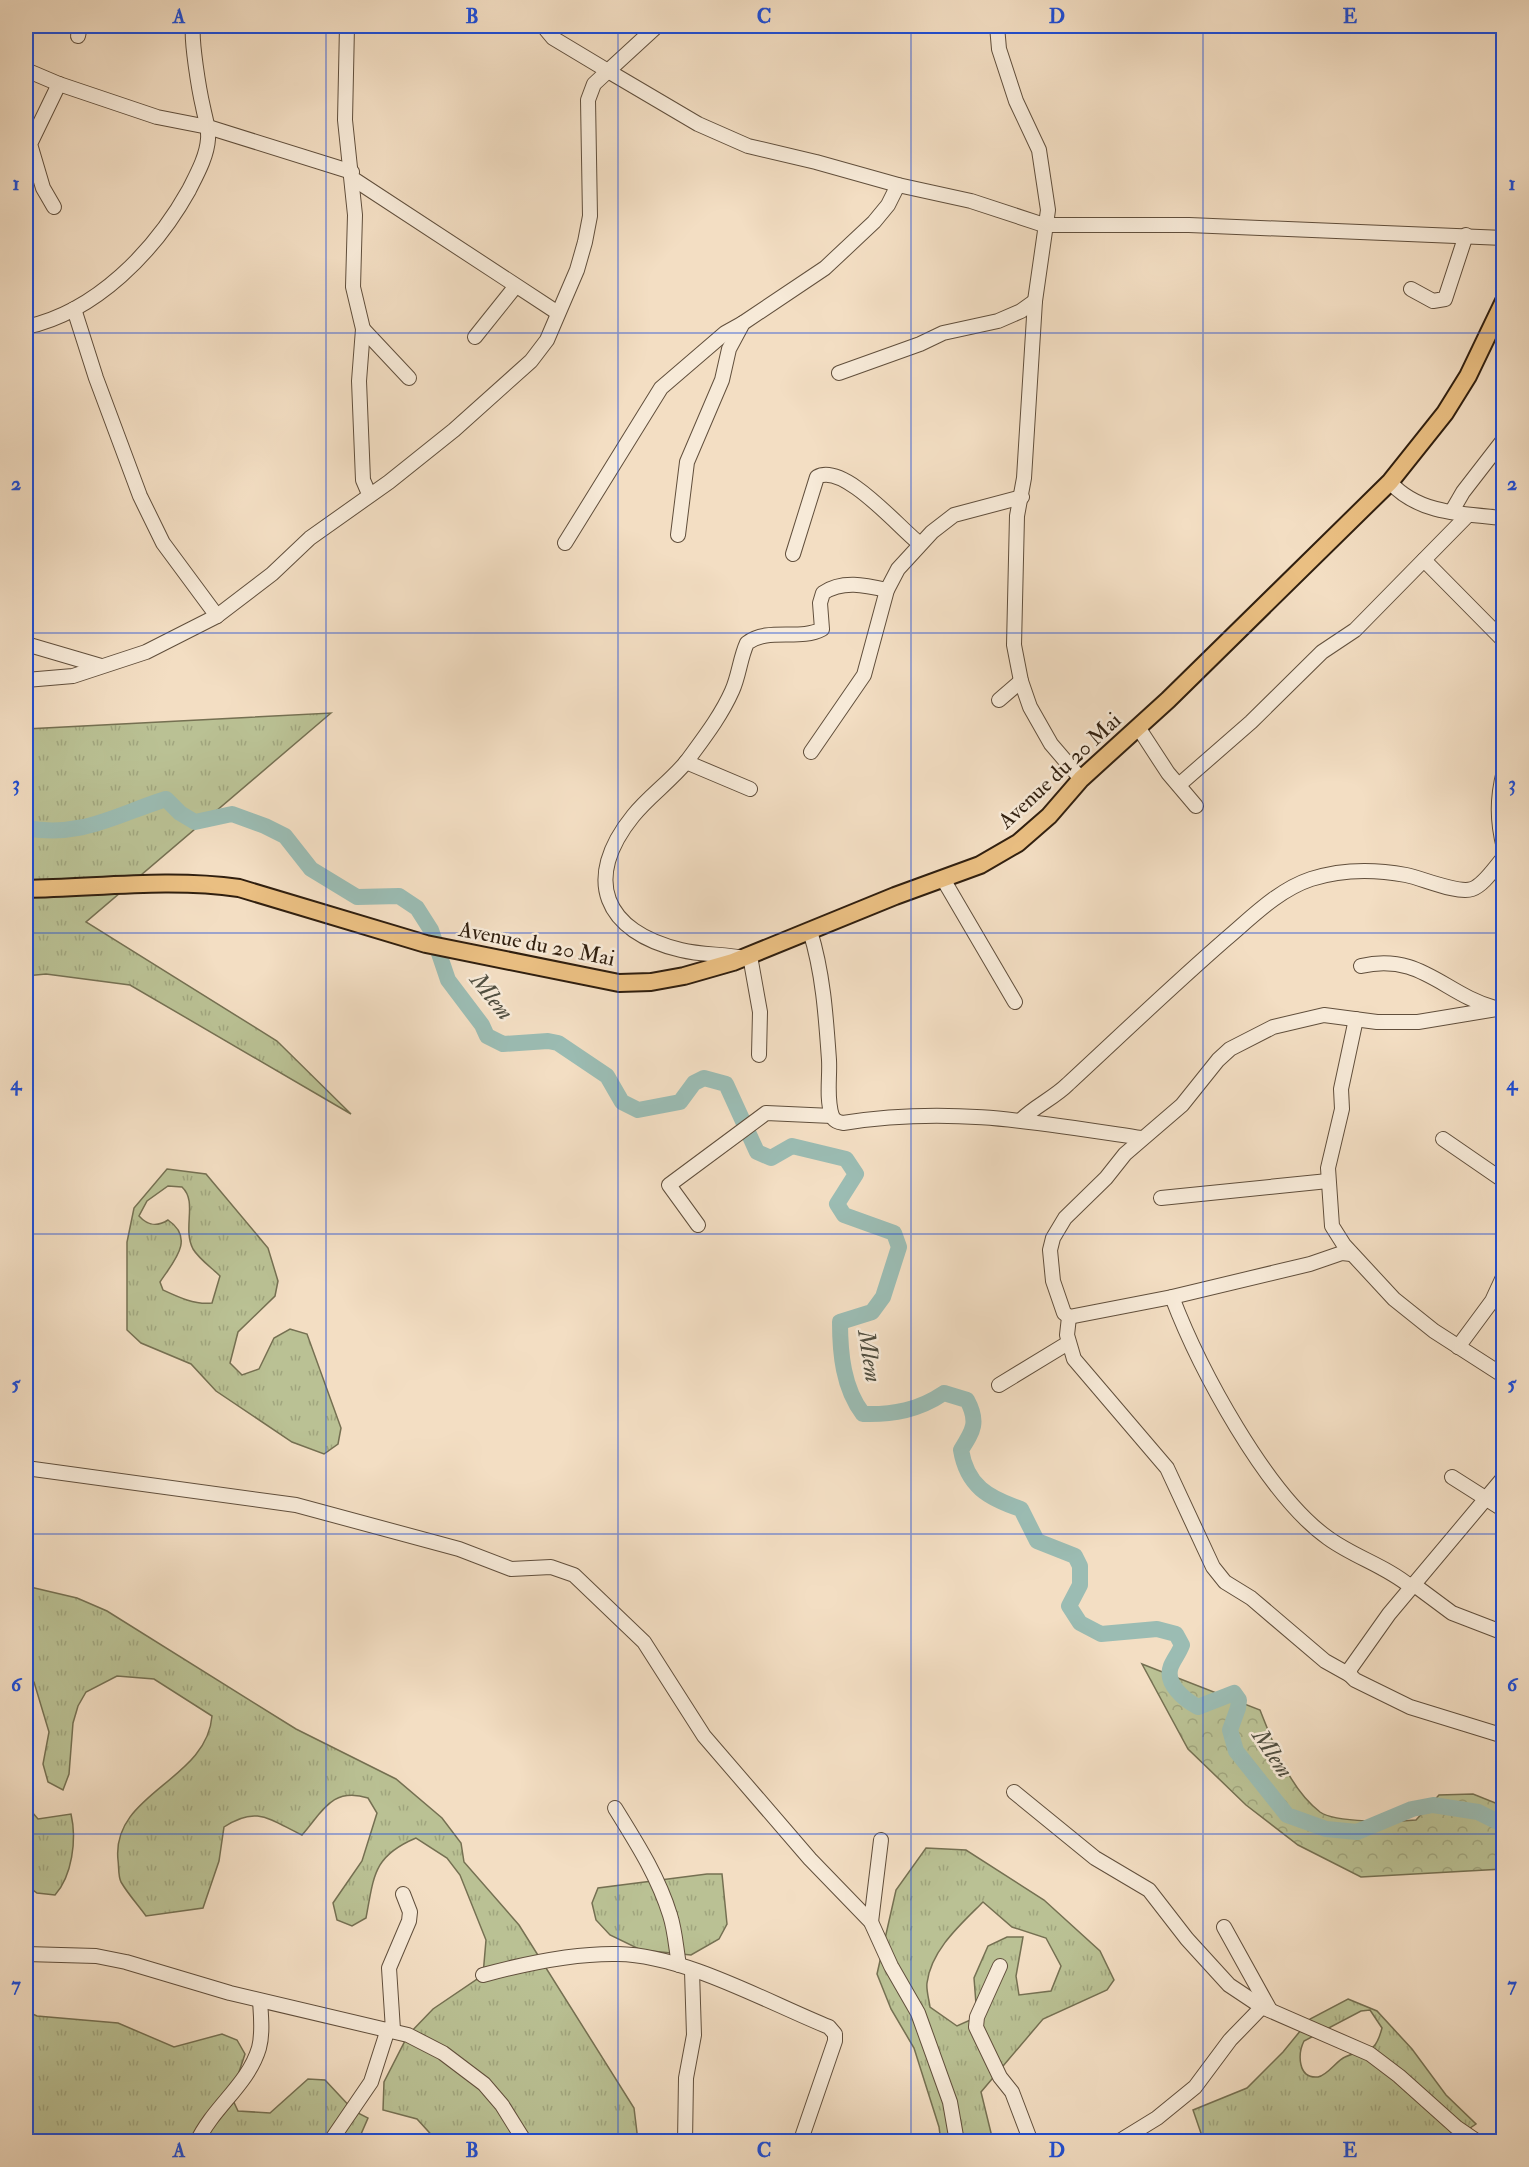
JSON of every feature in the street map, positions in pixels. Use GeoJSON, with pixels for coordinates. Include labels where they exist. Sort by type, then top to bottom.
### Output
{"type":"FeatureCollection","features":[{"type":"Feature","properties":{"kind":"main road","name":"Avenue du 20 Mai"},"geometry":{"type":"LineString","coordinates":[[26,889],[135,884],[213,884],[258,893],[433,945],[619,983],[651,982],[684,976],[747,957],[980,865],[1018,843],[1049,816],[1081,779],[1138,727],[1389,482],[1445,413],[1462,385],[1503,301]]}},
{"type":"Feature","properties":{"kind":"street"},"geometry":{"type":"LineString","coordinates":[[26,327],[42,323],[74,309],[135,263],[178,209],[202,162],[208,140],[193,26]]}},
{"type":"Feature","properties":{"kind":"street"},"geometry":{"type":"LineString","coordinates":[[347,26],[345,120],[355,214],[352,287],[363,329],[358,381],[363,480],[369,494]]}},
{"type":"Feature","properties":{"kind":"street"},"geometry":{"type":"LineString","coordinates":[[543,26],[561,43],[724,138],[898,185],[971,201],[1044,225],[1189,225],[1503,238]]}},
{"type":"Feature","properties":{"kind":"street"},"geometry":{"type":"LineString","coordinates":[[26,681],[73,676],[172,641],[217,616],[369,494],[389,482],[454,430],[521,371],[547,340],[577,270],[590,216],[588,100],[594,84],[657,26]]}},
{"type":"Feature","properties":{"kind":"street"},"geometry":{"type":"LineString","coordinates":[[997,26],[999,49],[1016,101],[1039,150],[1048,210],[1044,225],[1035,301],[1022,497],[1017,516],[1014,645],[1021,681],[1030,707],[1051,744],[1081,779]]}},
{"type":"Feature","properties":{"kind":"street"},"geometry":{"type":"LineString","coordinates":[[26,70],[58,84],[157,117],[208,127],[352,175],[558,313]]}},
{"type":"Feature","properties":{"kind":"street"},"geometry":{"type":"LineString","coordinates":[[54,207],[44,188],[30,144],[58,84]]}},
{"type":"Feature","properties":{"kind":"street"},"geometry":{"type":"LineString","coordinates":[[565,543],[661,388],[725,333],[825,268],[874,222],[888,205],[898,185]]}},
{"type":"Feature","properties":{"kind":"street"},"geometry":{"type":"LineString","coordinates":[[1411,289],[1433,301],[1445,299],[1466,235]]}},
{"type":"Feature","properties":{"kind":"street"},"geometry":{"type":"LineString","coordinates":[[475,337],[516,287]]}},
{"type":"Feature","properties":{"kind":"street"},"geometry":{"type":"LineString","coordinates":[[839,372],[920,344],[943,333],[998,321],[1035,301]]}},
{"type":"Feature","properties":{"kind":"street"},"geometry":{"type":"LineString","coordinates":[[74,309],[96,378],[149,515],[163,543],[217,616]]}},
{"type":"Feature","properties":{"kind":"street"},"geometry":{"type":"LineString","coordinates":[[678,535],[687,462],[722,380],[729,350],[743,323]]}},
{"type":"Feature","properties":{"kind":"street"},"geometry":{"type":"LineString","coordinates":[[363,329],[410,378]]}},
{"type":"Feature","properties":{"kind":"street"},"geometry":{"type":"LineString","coordinates":[[1452,511],[1463,492],[1503,439]]}},
{"type":"Feature","properties":{"kind":"street"},"geometry":{"type":"LineString","coordinates":[[793,554],[817,477],[824,473],[833,474],[857,489],[920,544]]}},
{"type":"Feature","properties":{"kind":"street"},"geometry":{"type":"LineString","coordinates":[[1389,482],[1400,495],[1416,504],[1468,515],[1503,518]]}},
{"type":"Feature","properties":{"kind":"street"},"geometry":{"type":"LineString","coordinates":[[811,752],[864,675],[887,590],[898,569],[920,544],[954,515],[1022,497]]}},
{"type":"Feature","properties":{"kind":"street"},"geometry":{"type":"LineString","coordinates":[[1180,784],[1251,722],[1322,652],[1355,630],[1468,515]]}},
{"type":"Feature","properties":{"kind":"street"},"geometry":{"type":"LineString","coordinates":[[1424,561],[1503,641]]}},
{"type":"Feature","properties":{"kind":"street"},"geometry":{"type":"LineString","coordinates":[[759,1055],[760,1012],[755,994],[755,969],[747,957],[682,951],[631,929],[610,908],[604,878],[614,845],[633,815],[686,762],[731,693],[747,644],[762,637],[822,629],[820,603],[823,593],[831,588],[847,585],[887,590]]}},
{"type":"Feature","properties":{"kind":"street"},"geometry":{"type":"LineString","coordinates":[[26,644],[101,666]]}},
{"type":"Feature","properties":{"kind":"street"},"geometry":{"type":"LineString","coordinates":[[999,700],[1021,681]]}},
{"type":"Feature","properties":{"kind":"street"},"geometry":{"type":"LineString","coordinates":[[1138,727],[1155,756],[1196,806]]}},
{"type":"Feature","properties":{"kind":"street"},"geometry":{"type":"LineString","coordinates":[[686,762],[750,789]]}},
{"type":"Feature","properties":{"kind":"street"},"geometry":{"type":"LineString","coordinates":[[1503,771],[1498,821],[1503,848]]}},
{"type":"Feature","properties":{"kind":"street"},"geometry":{"type":"LineString","coordinates":[[1022,1120],[1032,1109],[1065,1087],[1161,996],[1259,910],[1289,889],[1311,879],[1351,870],[1404,874],[1460,890],[1470,890],[1479,886],[1503,857]]}},
{"type":"Feature","properties":{"kind":"street"},"geometry":{"type":"LineString","coordinates":[[943,879],[1015,1002]]}},
{"type":"Feature","properties":{"kind":"street"},"geometry":{"type":"LineString","coordinates":[[810,931],[821,976],[832,1116],[836,1121],[843,1123],[892,1115],[934,1114],[1022,1120],[1141,1138]]}},
{"type":"Feature","properties":{"kind":"street"},"geometry":{"type":"LineString","coordinates":[[1361,966],[1392,962],[1415,968],[1471,999],[1502,1012]]}},
{"type":"Feature","properties":{"kind":"street"},"geometry":{"type":"LineString","coordinates":[[1351,1254],[1342,1253],[1310,1264],[1173,1298],[1069,1317],[1064,1313],[1053,1281],[1050,1250],[1053,1238],[1065,1218],[1106,1178],[1141,1138],[1182,1105],[1218,1060],[1252,1036],[1288,1022],[1314,1017],[1418,1022],[1502,1012]]}},
{"type":"Feature","properties":{"kind":"street"},"geometry":{"type":"LineString","coordinates":[[1356,1019],[1341,1089],[1342,1109],[1330,1150],[1328,1181],[1332,1226],[1351,1254],[1394,1299],[1458,1347],[1503,1376]]}},
{"type":"Feature","properties":{"kind":"street"},"geometry":{"type":"LineString","coordinates":[[698,1225],[669,1185],[765,1113],[832,1116]]}},
{"type":"Feature","properties":{"kind":"street"},"geometry":{"type":"LineString","coordinates":[[1443,1139],[1503,1182]]}},
{"type":"Feature","properties":{"kind":"street"},"geometry":{"type":"LineString","coordinates":[[1161,1198],[1328,1181]]}},
{"type":"Feature","properties":{"kind":"street"},"geometry":{"type":"LineString","coordinates":[[1458,1347],[1492,1301],[1503,1275]]}},
{"type":"Feature","properties":{"kind":"street"},"geometry":{"type":"LineString","coordinates":[[1173,1298],[1210,1382],[1257,1460],[1280,1490],[1328,1539],[1399,1577],[1452,1613],[1503,1633]]}},
{"type":"Feature","properties":{"kind":"street"},"geometry":{"type":"LineString","coordinates":[[1069,1317],[1068,1343],[1074,1359],[1167,1468],[1184,1499],[1199,1540],[1219,1575],[1277,1619],[1312,1651],[1373,1690],[1410,1707],[1503,1736]]}},
{"type":"Feature","properties":{"kind":"street"},"geometry":{"type":"LineString","coordinates":[[999,1385],[1068,1343]]}},
{"type":"Feature","properties":{"kind":"street"},"geometry":{"type":"LineString","coordinates":[[26,1468],[296,1505],[459,1548],[511,1569],[551,1567],[574,1575],[644,1642],[704,1736],[810,1858],[871,1922],[891,1966],[918,2013],[950,2102],[957,2142]]}},
{"type":"Feature","properties":{"kind":"street"},"geometry":{"type":"LineString","coordinates":[[1452,1477],[1503,1510]]}},
{"type":"Feature","properties":{"kind":"street"},"geometry":{"type":"LineString","coordinates":[[1350,1675],[1350,1669],[1357,1658],[1412,1585],[1503,1477]]}},
{"type":"Feature","properties":{"kind":"street"},"geometry":{"type":"LineString","coordinates":[[1014,1792],[1095,1858],[1149,1890],[1187,1939],[1229,1985],[1266,2009],[1370,2054],[1399,2076],[1456,2127],[1478,2142]]}},
{"type":"Feature","properties":{"kind":"street"},"geometry":{"type":"LineString","coordinates":[[615,1808],[646,1859],[663,1895],[671,1917],[679,1965]]}},
{"type":"Feature","properties":{"kind":"street"},"geometry":{"type":"LineString","coordinates":[[871,1922],[881,1840]]}},
{"type":"Feature","properties":{"kind":"street"},"geometry":{"type":"LineString","coordinates":[[330,2142],[371,2082],[391,2030],[389,1968],[409,1921],[410,1912],[403,1894]]}},
{"type":"Feature","properties":{"kind":"street"},"geometry":{"type":"LineString","coordinates":[[1224,1927],[1266,2009]]}},
{"type":"Feature","properties":{"kind":"street"},"geometry":{"type":"LineString","coordinates":[[26,1954],[96,1956],[126,1962],[260,2001],[391,2030],[418,2039],[466,2069],[493,2095],[525,2142]]}},
{"type":"Feature","properties":{"kind":"street"},"geometry":{"type":"LineString","coordinates":[[483,1975],[567,1957],[619,1954],[679,1965],[829,2027],[835,2034],[803,2134]]}},
{"type":"Feature","properties":{"kind":"street"},"geometry":{"type":"LineString","coordinates":[[1000,1966],[977,2017],[976,2027],[979,2037],[1012,2092],[1031,2142]]}},
{"type":"Feature","properties":{"kind":"street"},"geometry":{"type":"LineString","coordinates":[[685,2142],[686,2078],[694,2035],[692,1971]]}},
{"type":"Feature","properties":{"kind":"street"},"geometry":{"type":"LineString","coordinates":[[197,2142],[207,2125],[249,2071],[259,2047],[260,2001]]}},
{"type":"Feature","properties":{"kind":"street"},"geometry":{"type":"LineString","coordinates":[[1118,2142],[1157,2118],[1195,2086],[1230,2040],[1266,2009]]}},
{"type":"Feature","properties":{"kind":"street"},"geometry":{"type":"LineString","coordinates":[[1451,2142],[1456,2127]]}},
{"type":"Feature","properties":{"kind":"green space"},"geometry":{"type":"Polygon","coordinates":[[[331,713],[86,922],[277,1041],[351,1114],[130,985],[46,974],[26,976],[26,729],[331,713]]]}},
{"type":"Feature","properties":{"kind":"green space"},"geometry":{"type":"Polygon","coordinates":[[[167,1169],[206,1174],[268,1248],[278,1281],[275,1296],[238,1332],[230,1363],[242,1375],[259,1369],[274,1338],[290,1329],[307,1334],[341,1428],[338,1444],[324,1454],[292,1442],[216,1391],[191,1364],[141,1343],[127,1330],[127,1242],[134,1208],[167,1169]],[[168,1186],[147,1201],[139,1216],[153,1224],[160,1224],[168,1220],[176,1227],[180,1235],[181,1243],[176,1259],[160,1282],[163,1290],[193,1302],[212,1303],[220,1276],[193,1249],[189,1233],[189,1200],[182,1187],[168,1186]]]}},
{"type":"Feature","properties":{"kind":"green space"},"geometry":{"type":"Polygon","coordinates":[[[26,1586],[77,1598],[107,1611],[296,1729],[396,1779],[442,1818],[461,1843],[464,1862],[519,1925],[634,2108],[638,2141],[437,2141],[417,2119],[383,2110],[384,2082],[408,2035],[433,2009],[483,1975],[486,1940],[460,1875],[447,1858],[416,1838],[391,1852],[383,1860],[374,1879],[366,1918],[352,1926],[337,1920],[333,1903],[362,1861],[377,1813],[368,1798],[356,1795],[345,1796],[329,1803],[302,1835],[263,1817],[246,1817],[236,1820],[224,1827],[219,1861],[203,1908],[146,1916],[120,1880],[118,1860],[120,1837],[129,1818],[143,1802],[194,1756],[206,1738],[212,1716],[154,1679],[117,1676],[86,1692],[78,1706],[73,1723],[69,1774],[63,1790],[48,1782],[43,1764],[49,1732],[34,1682],[26,1680],[26,1586]]]}},
{"type":"Feature","properties":{"kind":"green space"},"geometry":{"type":"Polygon","coordinates":[[[1142,1664],[1260,1710],[1291,1778],[1309,1802],[1328,1816],[1366,1821],[1416,1820],[1439,1795],[1473,1794],[1503,1806],[1503,1869],[1361,1877],[1298,1845],[1246,1805],[1188,1749],[1142,1664]]]}},
{"type":"Feature","properties":{"kind":"green space"},"geometry":{"type":"Polygon","coordinates":[[[26,1805],[38,1819],[71,1814],[72,1857],[66,1878],[55,1895],[37,1893],[26,1885],[26,1805]]]}},
{"type":"Feature","properties":{"kind":"green space"},"geometry":{"type":"Polygon","coordinates":[[[926,1848],[966,1850],[1044,1900],[1100,1951],[1114,1980],[1107,1990],[1043,2019],[981,2092],[993,2141],[941,2142],[939,2127],[914,2048],[891,2009],[877,1974],[896,1890],[926,1848]],[[983,1902],[948,1938],[934,1960],[927,1983],[930,2007],[957,2026],[977,2017],[974,1978],[988,1946],[1007,1937],[1023,1937],[1016,1976],[1019,1995],[1051,1991],[1061,1966],[1046,1938],[1012,1927],[983,1902]]]}},
{"type":"Feature","properties":{"kind":"green space"},"geometry":{"type":"Polygon","coordinates":[[[722,1874],[727,1924],[719,1939],[691,1955],[641,1950],[610,1935],[596,1920],[592,1903],[598,1888],[722,1874]]]}},
{"type":"Feature","properties":{"kind":"green space"},"geometry":{"type":"Polygon","coordinates":[[[1348,1999],[1377,2011],[1412,2049],[1446,2095],[1476,2124],[1451,2141],[1204,2142],[1193,2110],[1247,2088],[1283,2052],[1310,2019],[1348,1999]],[[1370,2010],[1361,2011],[1304,2041],[1300,2058],[1303,2070],[1311,2077],[1322,2076],[1345,2057],[1373,2047],[1382,2028],[1370,2010]]]}},
{"type":"Feature","properties":{"kind":"green space"},"geometry":{"type":"Polygon","coordinates":[[[26,2011],[37,2016],[118,2023],[174,2047],[222,2034],[237,2040],[245,2054],[231,2096],[238,2111],[270,2113],[308,2079],[325,2080],[354,2111],[368,2118],[358,2141],[26,2141],[26,2011]]]}},
{"type":"Feature","properties":{"kind":"waterway","name":"Mlem"},"geometry":{"type":"LineString","coordinates":[[26,828],[64,830],[81,827],[166,799],[180,813],[195,822],[232,814],[265,826],[285,836],[311,869],[357,897],[399,896],[417,908],[431,930],[448,980],[482,1025],[487,1036],[503,1044],[548,1041],[558,1043],[607,1076],[622,1102],[638,1110],[680,1102],[694,1083],[704,1078],[726,1084],[757,1152],[771,1158],[792,1146],[846,1159],[856,1174],[837,1204],[844,1215],[894,1233],[899,1247],[883,1297],[872,1312],[840,1322],[844,1370],[851,1393],[863,1414],[885,1414],[905,1410],[925,1404],[944,1393],[967,1400],[974,1420],[969,1437],[961,1450],[968,1473],[974,1482],[989,1495],[1021,1509],[1037,1541],[1075,1556],[1080,1566],[1080,1585],[1069,1606],[1080,1623],[1101,1634],[1157,1629],[1176,1634],[1182,1645],[1171,1666],[1170,1679],[1173,1685],[1182,1696],[1198,1707],[1234,1693],[1239,1700],[1230,1730],[1236,1751],[1287,1815],[1326,1829],[1357,1832],[1412,1809],[1433,1805],[1478,1812],[1504,1825]]}}]}
